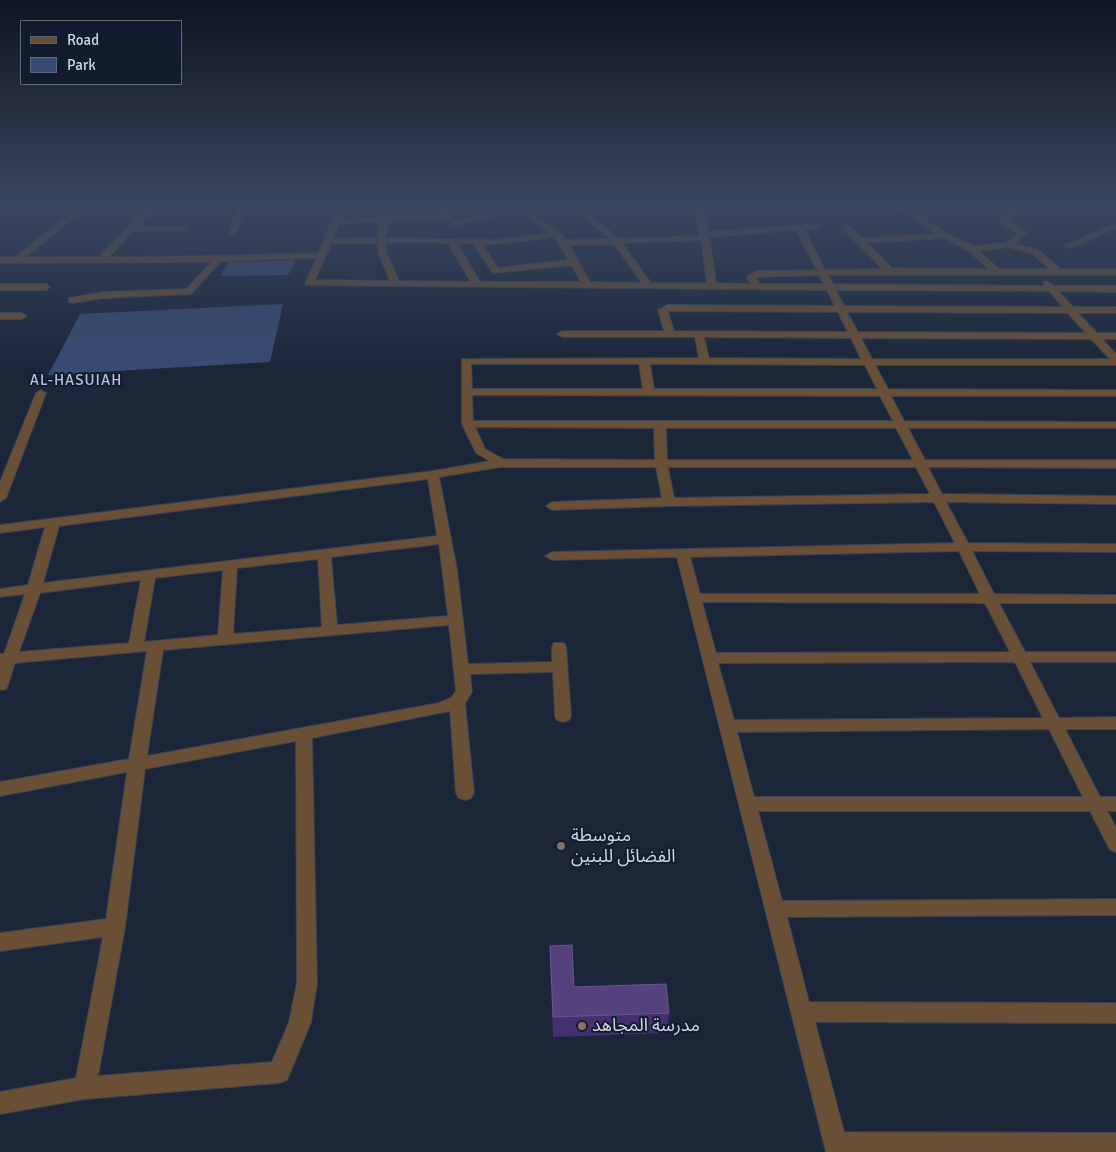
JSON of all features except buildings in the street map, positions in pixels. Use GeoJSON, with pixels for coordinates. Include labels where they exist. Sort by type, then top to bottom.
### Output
{"type":"FeatureCollection","features":[{"type":"Feature","properties":{"kind":"street"},"geometry":{"type":"LineString","coordinates":[[72,300],[103,294],[186,292],[191,290],[216,261]]}},
{"type":"Feature","properties":{"kind":"street"},"geometry":{"type":"LineString","coordinates":[[319,261],[310,283],[648,285],[691,297],[841,309],[1116,310]]}},
{"type":"Feature","properties":{"kind":"street"},"geometry":{"type":"LineString","coordinates":[[386,261],[396,284]]}},
{"type":"Feature","properties":{"kind":"street"},"geometry":{"type":"LineString","coordinates":[[463,261],[477,284]]}},
{"type":"Feature","properties":{"kind":"street"},"geometry":{"type":"LineString","coordinates":[[489,261],[496,271],[574,262],[587,285]]}},
{"type":"Feature","properties":{"kind":"street"},"geometry":{"type":"LineString","coordinates":[[631,261],[648,285]]}},
{"type":"Feature","properties":{"kind":"street"},"geometry":{"type":"LineString","coordinates":[[707,261],[712,286]]}},
{"type":"Feature","properties":{"kind":"street"},"geometry":{"type":"LineString","coordinates":[[816,261],[1116,845]]}},
{"type":"Feature","properties":{"kind":"street"},"geometry":{"type":"LineString","coordinates":[[879,261],[890,271]]}},
{"type":"Feature","properties":{"kind":"street"},"geometry":{"type":"LineString","coordinates":[[985,261],[997,272]]}},
{"type":"Feature","properties":{"kind":"street"},"geometry":{"type":"LineString","coordinates":[[1045,261],[1059,272]]}},
{"type":"Feature","properties":{"kind":"street"},"geometry":{"type":"LineString","coordinates":[[756,286],[751,276],[756,274],[890,271],[1116,272]]}},
{"type":"Feature","properties":{"kind":"street"},"geometry":{"type":"LineString","coordinates":[[1036,272],[1116,361]]}},
{"type":"Feature","properties":{"kind":"street"},"geometry":{"type":"LineString","coordinates":[[670,335],[663,310],[712,286],[1116,289]]}},
{"type":"Feature","properties":{"kind":"street"},"geometry":{"type":"LineString","coordinates":[[0,287],[46,287]]}},
{"type":"Feature","properties":{"kind":"street"},"geometry":{"type":"LineString","coordinates":[[0,316],[22,316]]}},
{"type":"Feature","properties":{"kind":"street"},"geometry":{"type":"LineString","coordinates":[[562,334],[1116,336]]}},
{"type":"Feature","properties":{"kind":"street"},"geometry":{"type":"LineString","coordinates":[[699,335],[705,361]]}},
{"type":"Feature","properties":{"kind":"street"},"geometry":{"type":"LineString","coordinates":[[501,463],[480,451],[468,424],[466,361],[1116,361]]}},
{"type":"Feature","properties":{"kind":"street"},"geometry":{"type":"LineString","coordinates":[[644,361],[649,392]]}},
{"type":"Feature","properties":{"kind":"street"},"geometry":{"type":"LineString","coordinates":[[467,392],[1116,392]]}},
{"type":"Feature","properties":{"kind":"street"},"geometry":{"type":"LineString","coordinates":[[0,498],[41,394]]}},
{"type":"Feature","properties":{"kind":"street"},"geometry":{"type":"LineString","coordinates":[[468,424],[1116,425]]}},
{"type":"Feature","properties":{"kind":"street"},"geometry":{"type":"LineString","coordinates":[[660,424],[661,463],[669,502]]}},
{"type":"Feature","properties":{"kind":"street"},"geometry":{"type":"LineString","coordinates":[[0,529],[54,524],[433,475],[501,463],[1116,464]]}},
{"type":"Feature","properties":{"kind":"street"},"geometry":{"type":"LineString","coordinates":[[0,789],[442,708],[457,702],[464,692],[462,669],[433,475]]}},
{"type":"Feature","properties":{"kind":"street"},"geometry":{"type":"LineString","coordinates":[[552,506],[669,502],[938,498],[1116,500]]}},
{"type":"Feature","properties":{"kind":"street"},"geometry":{"type":"LineString","coordinates":[[0,685],[5,658],[34,589],[54,524]]}},
{"type":"Feature","properties":{"kind":"street"},"geometry":{"type":"LineString","coordinates":[[0,593],[444,539]]}},
{"type":"Feature","properties":{"kind":"street"},"geometry":{"type":"LineString","coordinates":[[552,556],[963,547],[1116,548]]}},
{"type":"Feature","properties":{"kind":"street"},"geometry":{"type":"LineString","coordinates":[[682,552],[837,1148],[1116,1145]]}},
{"type":"Feature","properties":{"kind":"street"},"geometry":{"type":"LineString","coordinates":[[324,554],[330,631]]}},
{"type":"Feature","properties":{"kind":"street"},"geometry":{"type":"LineString","coordinates":[[224,639],[230,565]]}},
{"type":"Feature","properties":{"kind":"street"},"geometry":{"type":"LineString","coordinates":[[136,647],[149,575]]}},
{"type":"Feature","properties":{"kind":"street"},"geometry":{"type":"LineString","coordinates":[[694,598],[1116,599]]}},
{"type":"Feature","properties":{"kind":"street"},"geometry":{"type":"LineString","coordinates":[[5,658],[455,620]]}},
{"type":"Feature","properties":{"kind":"street"},"geometry":{"type":"LineString","coordinates":[[85,1088],[115,927],[137,764],[156,645]]}},
{"type":"Feature","properties":{"kind":"street"},"geometry":{"type":"LineString","coordinates":[[559,647],[563,716]]}},
{"type":"Feature","properties":{"kind":"street"},"geometry":{"type":"LineString","coordinates":[[709,658],[1116,657]]}},
{"type":"Feature","properties":{"kind":"street"},"geometry":{"type":"LineString","coordinates":[[462,669],[560,667]]}},
{"type":"Feature","properties":{"kind":"street"},"geometry":{"type":"LineString","coordinates":[[457,702],[465,792]]}},
{"type":"Feature","properties":{"kind":"street"},"geometry":{"type":"LineString","coordinates":[[727,726],[1116,723]]}},
{"type":"Feature","properties":{"kind":"street"},"geometry":{"type":"LineString","coordinates":[[0,1103],[85,1088],[279,1072],[300,1022],[307,983],[304,733]]}},
{"type":"Feature","properties":{"kind":"street"},"geometry":{"type":"LineString","coordinates":[[747,804],[1116,804]]}},
{"type":"Feature","properties":{"kind":"street"},"geometry":{"type":"LineString","coordinates":[[775,909],[1116,907]]}},
{"type":"Feature","properties":{"kind":"street"},"geometry":{"type":"LineString","coordinates":[[0,942],[115,927]]}},
{"type":"Feature","properties":{"kind":"street"},"geometry":{"type":"LineString","coordinates":[[802,1012],[1116,1013]]}},
{"type":"Feature","properties":{"kind":"green space"},"geometry":{"type":"Polygon","coordinates":[[[296,261],[288,275],[220,276],[229,262],[296,261]]]}},
{"type":"Feature","properties":{"kind":"green space"},"geometry":{"type":"Polygon","coordinates":[[[283,304],[270,362],[48,375],[80,314],[283,304]]]}},
{"type":"Feature","properties":{"kind":"place","name":"متوسطة الفضائل للبنين"},"geometry":{"type":"Point","coordinates":[561,846]}},
{"type":"Feature","properties":{"kind":"place","name":"مدرسة المجاهد"},"geometry":{"type":"Point","coordinates":[582,1026]}},
{"type":"Feature","properties":{"kind":"district","name":"AL-HASUIAH"},"geometry":{"type":"Point","coordinates":[76,381]}}]}
